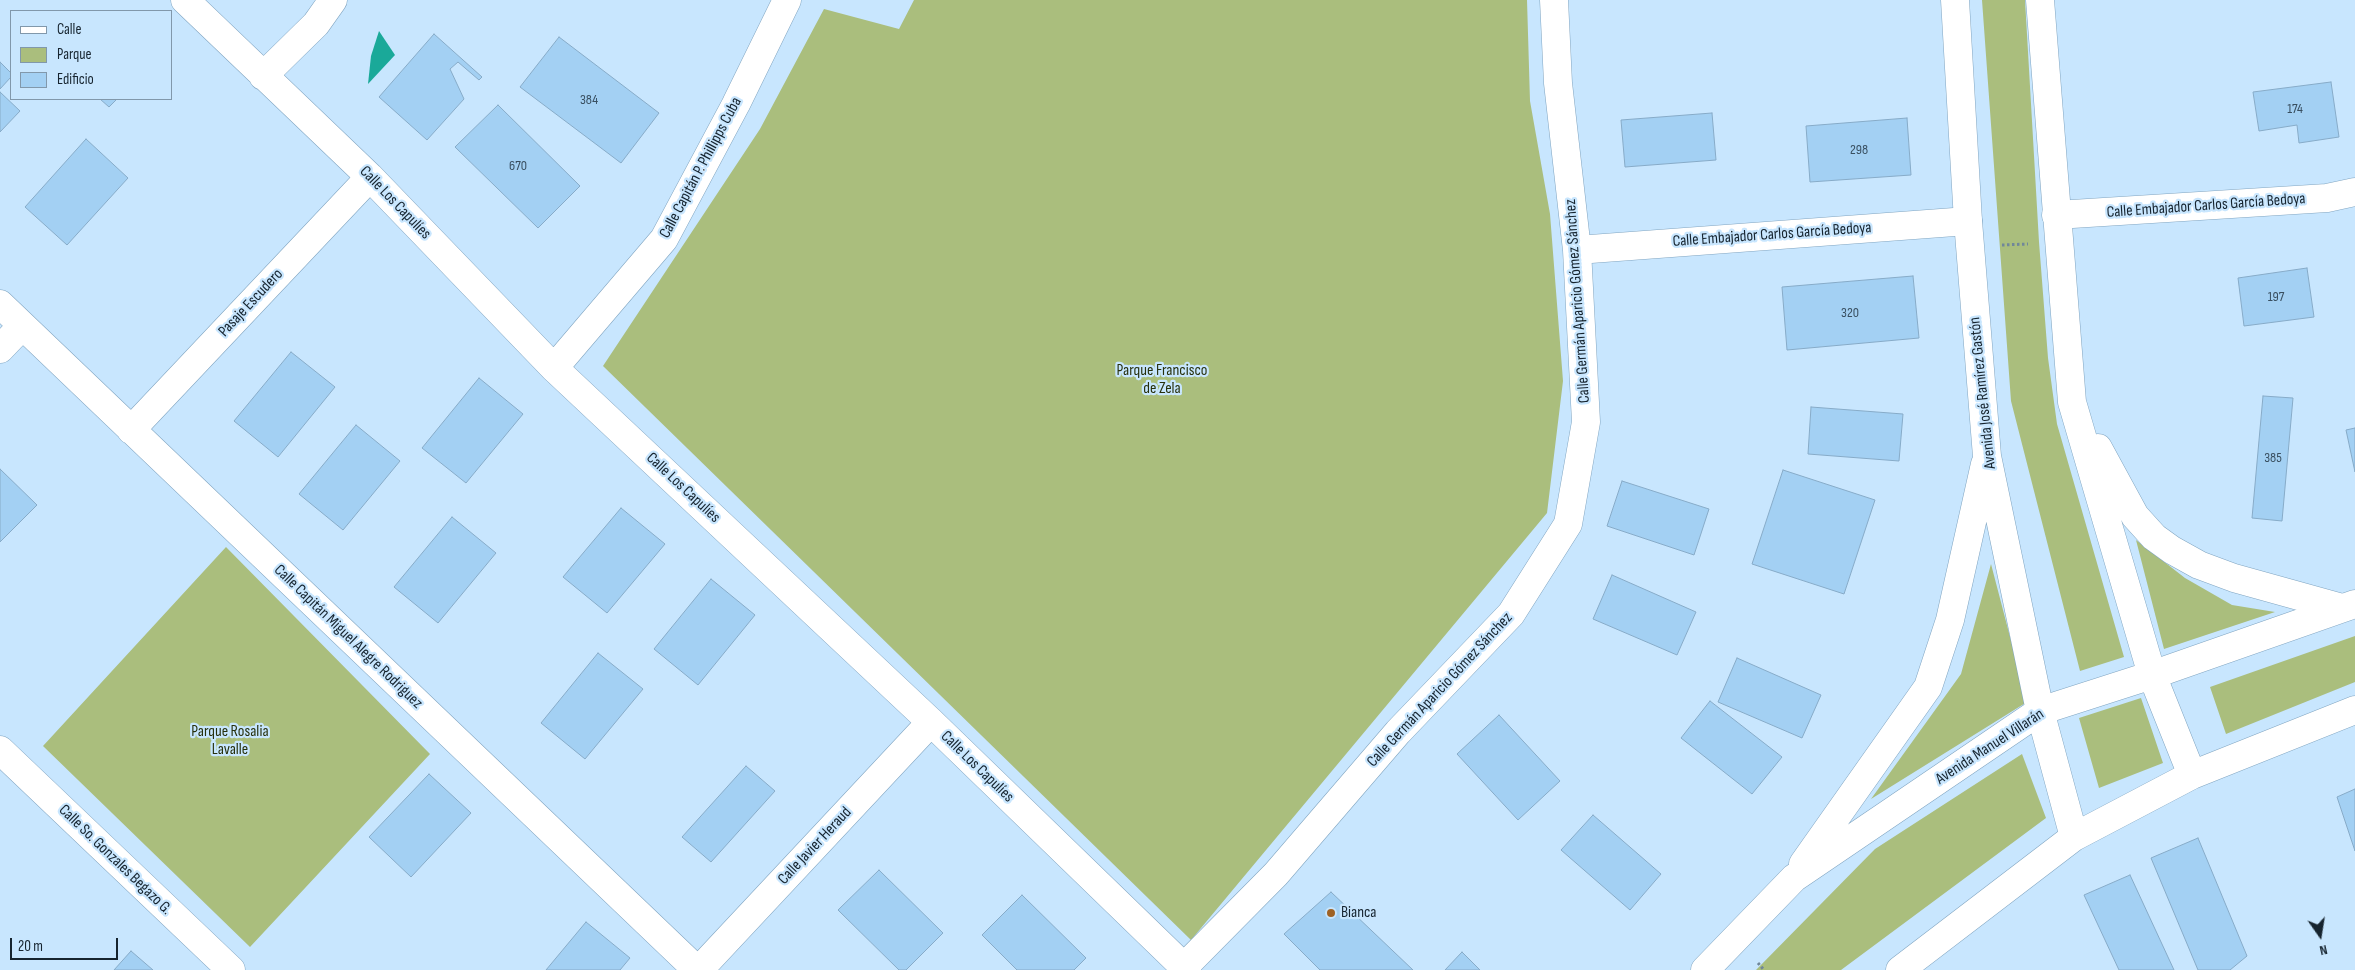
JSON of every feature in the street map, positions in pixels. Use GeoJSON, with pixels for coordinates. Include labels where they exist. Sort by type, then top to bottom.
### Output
{"type":"FeatureCollection","features":[{"type":"Feature","properties":{"kind":"street","name":"Calle Los Capulíes"},"geometry":{"type":"LineString","coordinates":[[185,0],[370,177],[554,368],[931,722],[1184,969]]}},
{"type":"Feature","properties":{"kind":"street"},"geometry":{"type":"LineString","coordinates":[[263,76],[316,24],[333,0]]}},
{"type":"Feature","properties":{"kind":"street","name":"Calle Capitán P. Phillipps Cuba"},"geometry":{"type":"LineString","coordinates":[[554,368],[664,239],[736,104],[787,0]]}},
{"type":"Feature","properties":{"kind":"street","name":"Calle Germán Aparicio Gómez Sánchez"},"geometry":{"type":"LineString","coordinates":[[1184,969],[1276,874],[1398,732],[1511,614],[1568,524],[1586,422],[1577,250],[1558,83],[1554,0]]}},
{"type":"Feature","properties":{"kind":"street","name":"Avenida José Ramírez Gastón"},"geometry":{"type":"LineString","coordinates":[[1955,0],[1969,234],[1987,456],[2040,711],[2074,837]]}},
{"type":"Feature","properties":{"kind":"street"},"geometry":{"type":"LineString","coordinates":[[2040,0],[2072,402],[2152,676],[2192,775]]}},
{"type":"Feature","properties":{"kind":"street","name":"Pasaje Escudero"},"geometry":{"type":"LineString","coordinates":[[131,430],[370,177]]}},
{"type":"Feature","properties":{"kind":"street","name":"Calle Embajador Carlos García Bedoya"},"geometry":{"type":"LineString","coordinates":[[2056,216],[2327,198],[2355,192]]}},
{"type":"Feature","properties":{"kind":"street","name":"Calle Embajador Carlos García Bedoya"},"geometry":{"type":"LineString","coordinates":[[1577,250],[1969,234]]}},
{"type":"Feature","properties":{"kind":"street","name":"Calle Capitán Miguel Alegre Rodriguez"},"geometry":{"type":"LineString","coordinates":[[0,304],[698,970]]}},
{"type":"Feature","properties":{"kind":"street"},"geometry":{"type":"LineString","coordinates":[[0,349],[22,326]]}},
{"type":"Feature","properties":{"kind":"street"},"geometry":{"type":"LineString","coordinates":[[2072,402],[2135,516],[2154,537],[2199,565],[2234,578],[2349,606]]}},
{"type":"Feature","properties":{"kind":"street"},"geometry":{"type":"LineString","coordinates":[[1794,878],[1928,687],[1950,620],[1987,456]]}},
{"type":"Feature","properties":{"kind":"street","name":"Avenida Manuel Villarán"},"geometry":{"type":"LineString","coordinates":[[1705,970],[1794,878],[2040,711],[2152,676],[2349,606]]}},
{"type":"Feature","properties":{"kind":"street"},"geometry":{"type":"LineString","coordinates":[[1900,970],[2074,837],[2192,775],[2355,710]]}},
{"type":"Feature","properties":{"kind":"street","name":"Calle Javier Heraud"},"geometry":{"type":"LineString","coordinates":[[698,970],[931,722]]}},
{"type":"Feature","properties":{"kind":"street","name":"Calle So. Gonzales Begazo G."},"geometry":{"type":"LineString","coordinates":[[0,750],[231,970]]}},
{"type":"Feature","properties":{"kind":"path"},"geometry":{"type":"LineString","coordinates":[[1969,234],[2058,242]]}},
{"type":"Feature","properties":{"kind":"green space","name":"Parque Francisco de Zela"},"geometry":{"type":"Polygon","coordinates":[[[914,0],[1527,0],[1530,101],[1550,214],[1563,381],[1547,513],[1191,940],[603,366],[760,129],[824,9],[899,29],[914,0]]]}},
{"type":"Feature","properties":{"kind":"green space"},"geometry":{"type":"Polygon","coordinates":[[[1982,0],[2025,0],[2039,242],[2048,358],[2057,424],[2124,657],[2080,671],[2011,401],[1982,0]]]}},
{"type":"Feature","properties":{"kind":"green space"},"geometry":{"type":"Polygon","coordinates":[[[2136,540],[2185,578],[2232,605],[2275,612],[2164,649],[2136,540]]]}},
{"type":"Feature","properties":{"kind":"green space","name":"Parque Rosalia Lavalle"},"geometry":{"type":"Polygon","coordinates":[[[226,547],[430,754],[250,947],[43,746],[226,547]]]}},
{"type":"Feature","properties":{"kind":"green space"},"geometry":{"type":"Polygon","coordinates":[[[1991,564],[2027,702],[1871,799],[1961,674],[1991,564]]]}},
{"type":"Feature","properties":{"kind":"green space"},"geometry":{"type":"Polygon","coordinates":[[[2355,636],[2355,682],[2226,734],[2210,687],[2355,636]]]}},
{"type":"Feature","properties":{"kind":"green space"},"geometry":{"type":"Polygon","coordinates":[[[2141,698],[2163,763],[2099,788],[2079,718],[2141,698]]]}},
{"type":"Feature","properties":{"kind":"green space"},"geometry":{"type":"Polygon","coordinates":[[[2022,754],[2046,818],[1841,970],[1756,970],[1875,849],[2022,754]]]}},
{"type":"Feature","properties":{"kind":"shaded area"},"geometry":{"type":"Polygon","coordinates":[[[379,31],[395,55],[368,84],[371,56],[379,31]]]}},
{"type":"Feature","properties":{"kind":"building"},"geometry":{"type":"Polygon","coordinates":[[[434,34],[482,77],[479,80],[458,62],[450,69],[464,99],[427,140],[379,97],[434,34]]]}},
{"type":"Feature","properties":{"kind":"building"},"geometry":{"type":"Polygon","coordinates":[[[559,37],[659,113],[621,163],[520,87],[559,37]]]}},
{"type":"Feature","properties":{"kind":"building"},"geometry":{"type":"Polygon","coordinates":[[[0,62],[10,72],[10,78],[0,89],[0,62]]]}},
{"type":"Feature","properties":{"kind":"building"},"geometry":{"type":"Polygon","coordinates":[[[2331,82],[2339,137],[2299,143],[2297,125],[2259,131],[2253,92],[2331,82]]]}},
{"type":"Feature","properties":{"kind":"building"},"geometry":{"type":"Polygon","coordinates":[[[0,92],[20,111],[0,132],[0,92]]]}},
{"type":"Feature","properties":{"kind":"building"},"geometry":{"type":"Polygon","coordinates":[[[101,100],[116,100],[109,107],[101,100]]]}},
{"type":"Feature","properties":{"kind":"building"},"geometry":{"type":"Polygon","coordinates":[[[498,105],[580,186],[538,228],[455,147],[498,105]]]}},
{"type":"Feature","properties":{"kind":"building"},"geometry":{"type":"Polygon","coordinates":[[[1712,113],[1716,160],[1625,167],[1621,120],[1712,113]]]}},
{"type":"Feature","properties":{"kind":"building"},"geometry":{"type":"Polygon","coordinates":[[[1907,118],[1911,175],[1810,182],[1806,126],[1907,118]]]}},
{"type":"Feature","properties":{"kind":"building"},"geometry":{"type":"Polygon","coordinates":[[[86,139],[128,178],[67,245],[25,207],[86,139]]]}},
{"type":"Feature","properties":{"kind":"building"},"geometry":{"type":"Polygon","coordinates":[[[2307,268],[2314,317],[2244,326],[2238,278],[2307,268]]]}},
{"type":"Feature","properties":{"kind":"building"},"geometry":{"type":"Polygon","coordinates":[[[1913,276],[1919,338],[1787,350],[1782,287],[1913,276]]]}},
{"type":"Feature","properties":{"kind":"building"},"geometry":{"type":"Polygon","coordinates":[[[291,352],[335,387],[278,457],[234,421],[291,352]]]}},
{"type":"Feature","properties":{"kind":"building"},"geometry":{"type":"Polygon","coordinates":[[[479,378],[523,414],[466,483],[422,448],[479,378]]]}},
{"type":"Feature","properties":{"kind":"building"},"geometry":{"type":"Polygon","coordinates":[[[2263,396],[2293,398],[2282,521],[2252,518],[2263,396]]]}},
{"type":"Feature","properties":{"kind":"building"},"geometry":{"type":"Polygon","coordinates":[[[1811,407],[1903,414],[1899,461],[1808,454],[1811,407]]]}},
{"type":"Feature","properties":{"kind":"building"},"geometry":{"type":"Polygon","coordinates":[[[356,425],[400,461],[343,530],[299,494],[356,425]]]}},
{"type":"Feature","properties":{"kind":"building"},"geometry":{"type":"Polygon","coordinates":[[[2355,428],[2355,472],[2346,430],[2355,428]]]}},
{"type":"Feature","properties":{"kind":"building"},"geometry":{"type":"Polygon","coordinates":[[[0,469],[37,505],[0,542],[0,469]]]}},
{"type":"Feature","properties":{"kind":"building"},"geometry":{"type":"Polygon","coordinates":[[[1783,470],[1875,500],[1844,594],[1752,564],[1783,470]]]}},
{"type":"Feature","properties":{"kind":"building"},"geometry":{"type":"Polygon","coordinates":[[[1622,481],[1709,509],[1694,555],[1607,526],[1622,481]]]}},
{"type":"Feature","properties":{"kind":"building"},"geometry":{"type":"Polygon","coordinates":[[[621,508],[665,544],[607,613],[563,577],[621,508]]]}},
{"type":"Feature","properties":{"kind":"building"},"geometry":{"type":"Polygon","coordinates":[[[452,517],[496,553],[438,623],[394,587],[452,517]]]}},
{"type":"Feature","properties":{"kind":"building"},"geometry":{"type":"Polygon","coordinates":[[[1612,575],[1696,612],[1677,655],[1593,619],[1612,575]]]}},
{"type":"Feature","properties":{"kind":"building"},"geometry":{"type":"Polygon","coordinates":[[[711,579],[755,615],[698,685],[654,649],[711,579]]]}},
{"type":"Feature","properties":{"kind":"building"},"geometry":{"type":"Polygon","coordinates":[[[598,653],[643,689],[585,759],[541,723],[598,653]]]}},
{"type":"Feature","properties":{"kind":"building"},"geometry":{"type":"Polygon","coordinates":[[[1737,658],[1821,695],[1802,738],[1718,702],[1737,658]]]}},
{"type":"Feature","properties":{"kind":"building"},"geometry":{"type":"Polygon","coordinates":[[[1710,701],[1782,757],[1752,794],[1681,738],[1710,701]]]}},
{"type":"Feature","properties":{"kind":"building"},"geometry":{"type":"Polygon","coordinates":[[[1499,715],[1560,781],[1518,820],[1457,754],[1499,715]]]}},
{"type":"Feature","properties":{"kind":"building"},"geometry":{"type":"Polygon","coordinates":[[[746,766],[775,791],[711,862],[682,837],[746,766]]]}},
{"type":"Feature","properties":{"kind":"building"},"geometry":{"type":"Polygon","coordinates":[[[429,774],[471,813],[411,877],[369,837],[429,774]]]}},
{"type":"Feature","properties":{"kind":"building"},"geometry":{"type":"Polygon","coordinates":[[[2355,789],[2355,851],[2337,797],[2355,789]]]}},
{"type":"Feature","properties":{"kind":"building"},"geometry":{"type":"Polygon","coordinates":[[[1593,815],[1661,874],[1630,910],[1561,850],[1593,815]]]}},
{"type":"Feature","properties":{"kind":"building"},"geometry":{"type":"Polygon","coordinates":[[[2198,838],[2247,956],[2230,970],[2198,970],[2151,858],[2198,838]]]}},
{"type":"Feature","properties":{"kind":"building"},"geometry":{"type":"Polygon","coordinates":[[[879,870],[943,933],[906,970],[899,970],[838,910],[879,870]]]}},
{"type":"Feature","properties":{"kind":"building"},"geometry":{"type":"Polygon","coordinates":[[[2130,875],[2174,970],[2119,970],[2084,895],[2130,875]]]}},
{"type":"Feature","properties":{"kind":"building","name":"Bianca"},"geometry":{"type":"Polygon","coordinates":[[[1331,892],[1413,970],[1320,970],[1284,934],[1331,892]]]}},
{"type":"Feature","properties":{"kind":"building"},"geometry":{"type":"Polygon","coordinates":[[[1022,895],[1086,958],[1074,970],[1017,970],[982,935],[1022,895]]]}},
{"type":"Feature","properties":{"kind":"building"},"geometry":{"type":"Polygon","coordinates":[[[586,922],[630,958],[620,970],[546,970],[586,922]]]}},
{"type":"Feature","properties":{"kind":"building"},"geometry":{"type":"Polygon","coordinates":[[[131,951],[153,970],[114,970],[131,951]]]}},
{"type":"Feature","properties":{"kind":"building"},"geometry":{"type":"Polygon","coordinates":[[[1462,952],[1480,970],[1445,970],[1462,952]]]}},
{"type":"Feature","properties":{"kind":"place","name":"Bianca"},"geometry":{"type":"Point","coordinates":[1331,913]}}]}
